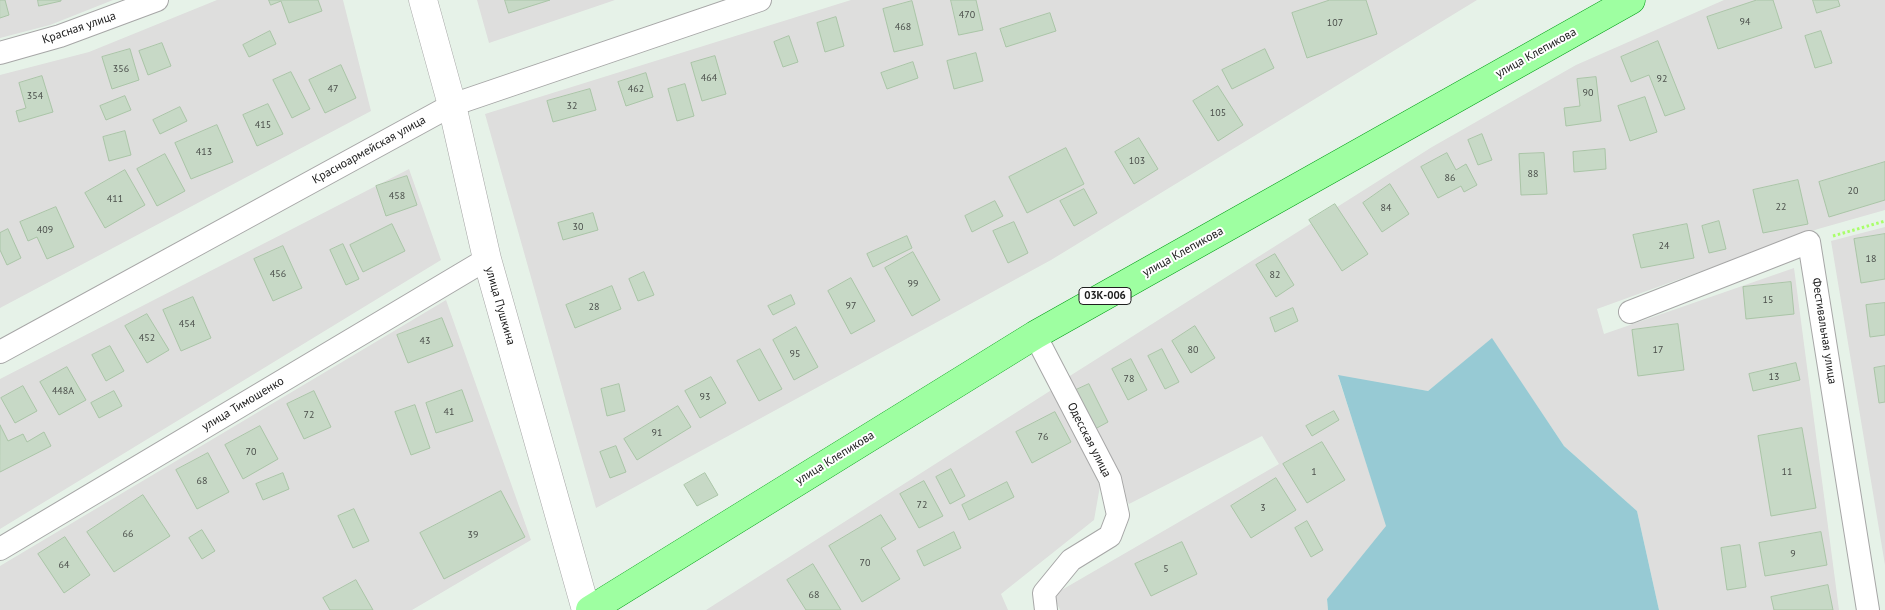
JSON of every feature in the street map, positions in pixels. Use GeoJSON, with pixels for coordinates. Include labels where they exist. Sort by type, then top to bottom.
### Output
{"type":"FeatureCollection","features":[{"type":"Feature","properties":{"kind":"main road","name":"улица Клепикова"},"geometry":{"type":"LineString","coordinates":[[590,610],[1035,335],[1630,0]]}},
{"type":"Feature","properties":{"kind":"street","name":"Красная улица"},"geometry":{"type":"LineString","coordinates":[[0,53],[60,36],[157,0]]}},
{"type":"Feature","properties":{"kind":"street","name":"улица Пушкина"},"geometry":{"type":"LineString","coordinates":[[423,0],[452,105],[487,259],[586,610]]}},
{"type":"Feature","properties":{"kind":"street","name":"Красноармейская улица"},"geometry":{"type":"LineString","coordinates":[[0,352],[452,105],[760,0]]}},
{"type":"Feature","properties":{"kind":"street"},"geometry":{"type":"LineString","coordinates":[[1630,312],[1809,242]]}},
{"type":"Feature","properties":{"kind":"street","name":"Фестивальная улица"},"geometry":{"type":"LineString","coordinates":[[1809,242],[1868,610]]}},
{"type":"Feature","properties":{"kind":"street","name":"улица Тимошенко"},"geometry":{"type":"LineString","coordinates":[[0,549],[487,259]]}},
{"type":"Feature","properties":{"kind":"street","name":"Одесская улица"},"geometry":{"type":"LineString","coordinates":[[1035,335],[1110,479],[1118,515],[1110,536],[1071,560],[1044,593],[1046,610]]}},
{"type":"Feature","properties":{"kind":"path"},"geometry":{"type":"LineString","coordinates":[[1809,242],[1885,221]]}},
{"type":"Feature","properties":{"kind":"shaded area"},"geometry":{"type":"Polygon","coordinates":[[[0,0],[113,0],[50,25],[0,38],[0,0]]]}},
{"type":"Feature","properties":{"kind":"shaded area"},"geometry":{"type":"Polygon","coordinates":[[[217,0],[343,0],[371,111],[0,308],[0,75],[89,52],[217,0]]]}},
{"type":"Feature","properties":{"kind":"shaded area"},"geometry":{"type":"Polygon","coordinates":[[[477,0],[615,0],[489,43],[477,0]]]}},
{"type":"Feature","properties":{"kind":"shaded area"},"geometry":{"type":"Polygon","coordinates":[[[851,0],[1477,0],[1051,260],[596,508],[485,114],[851,0]]]}},
{"type":"Feature","properties":{"kind":"shaded area"},"geometry":{"type":"Polygon","coordinates":[[[1724,0],[1885,0],[1885,210],[1818,229],[1597,309],[1604,334],[1794,268],[1839,610],[1659,610],[1637,511],[1564,446],[1492,339],[1428,391],[1338,376],[1387,527],[1327,599],[1328,610],[1060,610],[1053,595],[1279,464],[1262,436],[1129,504],[1065,379],[1432,147],[1576,65],[1724,0]]]}},
{"type":"Feature","properties":{"kind":"shaded area"},"geometry":{"type":"Polygon","coordinates":[[[409,169],[441,260],[0,529],[0,379],[409,169]]]}},
{"type":"Feature","properties":{"kind":"shaded area"},"geometry":{"type":"Polygon","coordinates":[[[1885,227],[1885,565],[1831,241],[1885,227]]]}},
{"type":"Feature","properties":{"kind":"shaded area"},"geometry":{"type":"Polygon","coordinates":[[[446,300],[531,540],[412,610],[0,610],[0,566],[446,300]]]}},
{"type":"Feature","properties":{"kind":"shaded area"},"geometry":{"type":"Polygon","coordinates":[[[1492,338],[1564,446],[1637,511],[1659,610],[1328,610],[1327,599],[1386,526],[1338,375],[1428,391],[1492,338]]]}},
{"type":"Feature","properties":{"kind":"shaded area"},"geometry":{"type":"Polygon","coordinates":[[[1053,389],[1100,486],[1094,520],[1001,594],[1008,610],[706,610],[1053,389]]]}},
{"type":"Feature","properties":{"kind":"building"},"geometry":{"type":"Polygon","coordinates":[[[0,0],[5,0],[9,15],[0,18],[0,0]]]}},
{"type":"Feature","properties":{"kind":"building"},"geometry":{"type":"Polygon","coordinates":[[[38,0],[61,0],[61,1],[39,6],[38,0]]]}},
{"type":"Feature","properties":{"kind":"building"},"geometry":{"type":"Polygon","coordinates":[[[269,0],[318,0],[322,11],[289,23],[281,1],[271,5],[269,0]]]}},
{"type":"Feature","properties":{"kind":"building"},"geometry":{"type":"Polygon","coordinates":[[[505,0],[550,0],[509,13],[505,0]]]}},
{"type":"Feature","properties":{"kind":"building"},"geometry":{"type":"Polygon","coordinates":[[[951,0],[976,0],[983,30],[959,35],[951,0]]]}},
{"type":"Feature","properties":{"kind":"building"},"geometry":{"type":"Polygon","coordinates":[[[1330,0],[1366,0],[1377,34],[1307,58],[1292,13],[1330,0]]]}},
{"type":"Feature","properties":{"kind":"building"},"geometry":{"type":"Polygon","coordinates":[[[1757,0],[1773,0],[1782,28],[1718,49],[1707,17],[1757,0]]]}},
{"type":"Feature","properties":{"kind":"building"},"geometry":{"type":"Polygon","coordinates":[[[1813,0],[1838,0],[1840,6],[1817,13],[1813,0]]]}},
{"type":"Feature","properties":{"kind":"building"},"geometry":{"type":"Polygon","coordinates":[[[912,1],[923,45],[894,52],[883,9],[912,1]]]}},
{"type":"Feature","properties":{"kind":"building"},"geometry":{"type":"Polygon","coordinates":[[[1050,13],[1056,31],[1006,47],[1000,29],[1050,13]]]}},
{"type":"Feature","properties":{"kind":"building"},"geometry":{"type":"Polygon","coordinates":[[[836,17],[844,46],[825,52],[817,23],[836,17]]]}},
{"type":"Feature","properties":{"kind":"building"},"geometry":{"type":"Polygon","coordinates":[[[270,31],[276,44],[249,57],[243,45],[270,31]]]}},
{"type":"Feature","properties":{"kind":"building"},"geometry":{"type":"Polygon","coordinates":[[[1821,31],[1832,63],[1815,68],[1805,36],[1821,31]]]}},
{"type":"Feature","properties":{"kind":"building"},"geometry":{"type":"Polygon","coordinates":[[[789,36],[798,62],[783,67],[774,42],[789,36]]]}},
{"type":"Feature","properties":{"kind":"building"},"geometry":{"type":"Polygon","coordinates":[[[1658,41],[1685,109],[1665,116],[1649,75],[1631,82],[1621,57],[1658,41]]]}},
{"type":"Feature","properties":{"kind":"building"},"geometry":{"type":"Polygon","coordinates":[[[162,43],[171,66],[148,75],[139,51],[162,43]]]}},
{"type":"Feature","properties":{"kind":"building"},"geometry":{"type":"Polygon","coordinates":[[[130,49],[139,80],[112,89],[102,57],[130,49]]]}},
{"type":"Feature","properties":{"kind":"building"},"geometry":{"type":"Polygon","coordinates":[[[1265,49],[1274,68],[1232,89],[1222,70],[1265,49]]]}},
{"type":"Feature","properties":{"kind":"building"},"geometry":{"type":"Polygon","coordinates":[[[976,53],[983,81],[954,89],[947,61],[976,53]]]}},
{"type":"Feature","properties":{"kind":"building"},"geometry":{"type":"Polygon","coordinates":[[[715,56],[726,94],[702,101],[691,63],[715,56]]]}},
{"type":"Feature","properties":{"kind":"building"},"geometry":{"type":"Polygon","coordinates":[[[913,62],[918,78],[887,89],[881,73],[913,62]]]}},
{"type":"Feature","properties":{"kind":"building"},"geometry":{"type":"Polygon","coordinates":[[[341,65],[356,98],[325,113],[309,80],[341,65]]]}},
{"type":"Feature","properties":{"kind":"building"},"geometry":{"type":"Polygon","coordinates":[[[291,72],[310,109],[292,118],[273,80],[291,72]]]}},
{"type":"Feature","properties":{"kind":"building"},"geometry":{"type":"Polygon","coordinates":[[[646,73],[653,97],[626,106],[618,82],[646,73]]]}},
{"type":"Feature","properties":{"kind":"building"},"geometry":{"type":"Polygon","coordinates":[[[42,76],[53,112],[19,122],[16,111],[26,108],[19,83],[42,76]]]}},
{"type":"Feature","properties":{"kind":"building"},"geometry":{"type":"Polygon","coordinates":[[[1596,77],[1601,121],[1566,126],[1564,108],[1580,106],[1577,79],[1596,77]]]}},
{"type":"Feature","properties":{"kind":"building"},"geometry":{"type":"Polygon","coordinates":[[[685,84],[694,116],[677,121],[668,89],[685,84]]]}},
{"type":"Feature","properties":{"kind":"building"},"geometry":{"type":"Polygon","coordinates":[[[1218,86],[1243,125],[1218,141],[1193,101],[1218,86]]]}},
{"type":"Feature","properties":{"kind":"building"},"geometry":{"type":"Polygon","coordinates":[[[590,89],[596,110],[553,122],[547,101],[590,89]]]}},
{"type":"Feature","properties":{"kind":"building"},"geometry":{"type":"Polygon","coordinates":[[[125,96],[131,110],[106,120],[100,106],[125,96]]]}},
{"type":"Feature","properties":{"kind":"building"},"geometry":{"type":"Polygon","coordinates":[[[1645,97],[1657,132],[1630,141],[1618,106],[1645,97]]]}},
{"type":"Feature","properties":{"kind":"building"},"geometry":{"type":"Polygon","coordinates":[[[268,104],[283,134],[257,146],[243,115],[268,104]]]}},
{"type":"Feature","properties":{"kind":"building"},"geometry":{"type":"Polygon","coordinates":[[[180,107],[187,121],[160,134],[153,120],[180,107]]]}},
{"type":"Feature","properties":{"kind":"building"},"geometry":{"type":"Polygon","coordinates":[[[217,125],[233,162],[191,179],[175,143],[217,125]]]}},
{"type":"Feature","properties":{"kind":"building"},"geometry":{"type":"Polygon","coordinates":[[[125,131],[131,155],[109,161],[103,137],[125,131]]]}},
{"type":"Feature","properties":{"kind":"building"},"geometry":{"type":"Polygon","coordinates":[[[1482,134],[1492,160],[1478,165],[1468,140],[1482,134]]]}},
{"type":"Feature","properties":{"kind":"building"},"geometry":{"type":"Polygon","coordinates":[[[1139,138],[1158,169],[1134,184],[1115,152],[1139,138]]]}},
{"type":"Feature","properties":{"kind":"building"},"geometry":{"type":"Polygon","coordinates":[[[1066,148],[1084,184],[1027,213],[1009,177],[1066,148]]]}},
{"type":"Feature","properties":{"kind":"building"},"geometry":{"type":"Polygon","coordinates":[[[1605,149],[1606,169],[1574,172],[1573,152],[1605,149]]]}},
{"type":"Feature","properties":{"kind":"building"},"geometry":{"type":"Polygon","coordinates":[[[1447,153],[1456,170],[1466,164],[1477,185],[1464,192],[1461,186],[1438,198],[1421,167],[1447,153]]]}},
{"type":"Feature","properties":{"kind":"building"},"geometry":{"type":"Polygon","coordinates":[[[1544,153],[1547,194],[1521,195],[1519,154],[1544,153]]]}},
{"type":"Feature","properties":{"kind":"building"},"geometry":{"type":"Polygon","coordinates":[[[165,154],[185,191],[157,206],[137,169],[165,154]]]}},
{"type":"Feature","properties":{"kind":"building"},"geometry":{"type":"Polygon","coordinates":[[[1885,162],[1885,200],[1829,217],[1819,182],[1885,162]]]}},
{"type":"Feature","properties":{"kind":"building"},"geometry":{"type":"Polygon","coordinates":[[[125,170],[145,205],[105,228],[85,193],[125,170]]]}},
{"type":"Feature","properties":{"kind":"building"},"geometry":{"type":"Polygon","coordinates":[[[407,176],[417,205],[386,216],[376,186],[407,176]]]}},
{"type":"Feature","properties":{"kind":"building"},"geometry":{"type":"Polygon","coordinates":[[[1798,180],[1808,224],[1763,233],[1753,190],[1798,180]]]}},
{"type":"Feature","properties":{"kind":"building"},"geometry":{"type":"Polygon","coordinates":[[[1390,184],[1409,214],[1382,232],[1363,203],[1390,184]]]}},
{"type":"Feature","properties":{"kind":"building"},"geometry":{"type":"Polygon","coordinates":[[[1084,189],[1097,213],[1074,226],[1060,201],[1084,189]]]}},
{"type":"Feature","properties":{"kind":"building"},"geometry":{"type":"Polygon","coordinates":[[[995,201],[1003,216],[972,232],[965,216],[995,201]]]}},
{"type":"Feature","properties":{"kind":"building"},"geometry":{"type":"Polygon","coordinates":[[[1335,204],[1368,254],[1342,271],[1309,220],[1335,204]]]}},
{"type":"Feature","properties":{"kind":"building"},"geometry":{"type":"Polygon","coordinates":[[[56,207],[74,247],[47,259],[37,237],[28,241],[20,222],[56,207]]]}},
{"type":"Feature","properties":{"kind":"building"},"geometry":{"type":"Polygon","coordinates":[[[593,213],[598,230],[563,240],[558,223],[593,213]]]}},
{"type":"Feature","properties":{"kind":"building"},"geometry":{"type":"Polygon","coordinates":[[[1719,221],[1726,249],[1709,253],[1702,226],[1719,221]]]}},
{"type":"Feature","properties":{"kind":"building"},"geometry":{"type":"Polygon","coordinates":[[[1014,222],[1028,253],[1008,263],[993,231],[1014,222]]]}},
{"type":"Feature","properties":{"kind":"building"},"geometry":{"type":"Polygon","coordinates":[[[392,224],[405,251],[363,272],[350,245],[392,224]]]}},
{"type":"Feature","properties":{"kind":"building"},"geometry":{"type":"Polygon","coordinates":[[[1687,224],[1694,258],[1641,268],[1633,235],[1687,224]]]}},
{"type":"Feature","properties":{"kind":"building"},"geometry":{"type":"Polygon","coordinates":[[[8,229],[21,258],[7,265],[0,250],[0,233],[8,229]]]}},
{"type":"Feature","properties":{"kind":"building"},"geometry":{"type":"Polygon","coordinates":[[[1885,234],[1885,279],[1861,283],[1854,239],[1885,234]]]}},
{"type":"Feature","properties":{"kind":"building"},"geometry":{"type":"Polygon","coordinates":[[[907,236],[912,248],[873,267],[867,254],[907,236]]]}},
{"type":"Feature","properties":{"kind":"building"},"geometry":{"type":"Polygon","coordinates":[[[343,244],[359,279],[346,285],[330,250],[343,244]]]}},
{"type":"Feature","properties":{"kind":"building"},"geometry":{"type":"Polygon","coordinates":[[[283,246],[302,288],[273,301],[254,259],[283,246]]]}},
{"type":"Feature","properties":{"kind":"building"},"geometry":{"type":"Polygon","coordinates":[[[913,252],[940,300],[912,316],[885,268],[913,252]]]}},
{"type":"Feature","properties":{"kind":"building"},"geometry":{"type":"Polygon","coordinates":[[[1275,254],[1294,285],[1276,297],[1256,265],[1275,254]]]}},
{"type":"Feature","properties":{"kind":"building"},"geometry":{"type":"Polygon","coordinates":[[[644,272],[654,295],[638,301],[629,279],[644,272]]]}},
{"type":"Feature","properties":{"kind":"building"},"geometry":{"type":"Polygon","coordinates":[[[851,278],[875,321],[851,334],[828,291],[851,278]]]}},
{"type":"Feature","properties":{"kind":"building"},"geometry":{"type":"Polygon","coordinates":[[[1791,282],[1794,314],[1746,319],[1743,287],[1791,282]]]}},
{"type":"Feature","properties":{"kind":"building"},"geometry":{"type":"Polygon","coordinates":[[[612,286],[621,309],[575,328],[566,305],[612,286]]]}},
{"type":"Feature","properties":{"kind":"building"},"geometry":{"type":"Polygon","coordinates":[[[791,295],[795,304],[773,315],[768,306],[791,295]]]}},
{"type":"Feature","properties":{"kind":"building"},"geometry":{"type":"Polygon","coordinates":[[[193,297],[211,338],[181,351],[163,310],[193,297]]]}},
{"type":"Feature","properties":{"kind":"building"},"geometry":{"type":"Polygon","coordinates":[[[1885,303],[1885,335],[1870,337],[1866,305],[1885,303]]]}},
{"type":"Feature","properties":{"kind":"building"},"geometry":{"type":"Polygon","coordinates":[[[1293,308],[1298,321],[1275,332],[1270,318],[1293,308]]]}},
{"type":"Feature","properties":{"kind":"building"},"geometry":{"type":"Polygon","coordinates":[[[147,314],[169,350],[147,363],[125,326],[147,314]]]}},
{"type":"Feature","properties":{"kind":"building"},"geometry":{"type":"Polygon","coordinates":[[[442,318],[453,346],[408,363],[397,335],[442,318]]]}},
{"type":"Feature","properties":{"kind":"building"},"geometry":{"type":"Polygon","coordinates":[[[1678,324],[1684,370],[1638,376],[1632,330],[1678,324]]]}},
{"type":"Feature","properties":{"kind":"building"},"geometry":{"type":"Polygon","coordinates":[[[1195,326],[1215,358],[1191,373],[1172,341],[1195,326]]]}},
{"type":"Feature","properties":{"kind":"building"},"geometry":{"type":"Polygon","coordinates":[[[796,327],[818,367],[794,380],[773,340],[796,327]]]}},
{"type":"Feature","properties":{"kind":"building"},"geometry":{"type":"Polygon","coordinates":[[[110,346],[124,371],[106,381],[92,355],[110,346]]]}},
{"type":"Feature","properties":{"kind":"building"},"geometry":{"type":"Polygon","coordinates":[[[760,349],[782,389],[759,401],[737,361],[760,349]]]}},
{"type":"Feature","properties":{"kind":"building"},"geometry":{"type":"Polygon","coordinates":[[[1162,349],[1179,382],[1165,389],[1148,356],[1162,349]]]}},
{"type":"Feature","properties":{"kind":"building"},"geometry":{"type":"Polygon","coordinates":[[[1131,359],[1147,390],[1128,400],[1112,369],[1131,359]]]}},
{"type":"Feature","properties":{"kind":"building"},"geometry":{"type":"Polygon","coordinates":[[[1796,363],[1800,380],[1753,391],[1749,374],[1796,363]]]}},
{"type":"Feature","properties":{"kind":"building"},"geometry":{"type":"Polygon","coordinates":[[[1885,366],[1885,402],[1879,403],[1874,368],[1885,366]]]}},
{"type":"Feature","properties":{"kind":"building"},"geometry":{"type":"Polygon","coordinates":[[[67,367],[86,400],[59,415],[40,382],[67,367]]]}},
{"type":"Feature","properties":{"kind":"building"},"geometry":{"type":"Polygon","coordinates":[[[711,377],[726,403],[700,418],[685,391],[711,377]]]}},
{"type":"Feature","properties":{"kind":"building"},"geometry":{"type":"Polygon","coordinates":[[[619,384],[625,411],[607,416],[601,389],[619,384]]]}},
{"type":"Feature","properties":{"kind":"building"},"geometry":{"type":"Polygon","coordinates":[[[1089,384],[1108,422],[1095,429],[1076,390],[1089,384]]]}},
{"type":"Feature","properties":{"kind":"building"},"geometry":{"type":"Polygon","coordinates":[[[23,386],[37,411],[15,423],[1,398],[23,386]]]}},
{"type":"Feature","properties":{"kind":"building"},"geometry":{"type":"Polygon","coordinates":[[[462,390],[473,421],[436,433],[426,403],[462,390]]]}},
{"type":"Feature","properties":{"kind":"building"},"geometry":{"type":"Polygon","coordinates":[[[114,391],[122,406],[99,418],[91,403],[114,391]]]}},
{"type":"Feature","properties":{"kind":"building"},"geometry":{"type":"Polygon","coordinates":[[[314,391],[331,427],[304,439],[287,404],[314,391]]]}},
{"type":"Feature","properties":{"kind":"building"},"geometry":{"type":"Polygon","coordinates":[[[415,405],[430,448],[411,455],[395,412],[415,405]]]}},
{"type":"Feature","properties":{"kind":"building"},"geometry":{"type":"Polygon","coordinates":[[[678,406],[691,427],[637,460],[624,439],[678,406]]]}},
{"type":"Feature","properties":{"kind":"building"},"geometry":{"type":"Polygon","coordinates":[[[1334,411],[1339,420],[1312,436],[1306,426],[1334,411]]]}},
{"type":"Feature","properties":{"kind":"building"},"geometry":{"type":"Polygon","coordinates":[[[1055,412],[1071,442],[1032,463],[1016,432],[1055,412]]]}},
{"type":"Feature","properties":{"kind":"building"},"geometry":{"type":"Polygon","coordinates":[[[0,425],[8,441],[23,434],[27,442],[44,432],[51,446],[0,472],[0,425]]]}},
{"type":"Feature","properties":{"kind":"building"},"geometry":{"type":"Polygon","coordinates":[[[260,426],[278,459],[243,479],[225,445],[260,426]]]}},
{"type":"Feature","properties":{"kind":"building"},"geometry":{"type":"Polygon","coordinates":[[[1802,428],[1816,508],[1771,516],[1758,436],[1802,428]]]}},
{"type":"Feature","properties":{"kind":"building"},"geometry":{"type":"Polygon","coordinates":[[[1322,442],[1345,480],[1307,503],[1283,464],[1322,442]]]}},
{"type":"Feature","properties":{"kind":"building"},"geometry":{"type":"Polygon","coordinates":[[[616,446],[626,472],[610,478],[600,452],[616,446]]]}},
{"type":"Feature","properties":{"kind":"building"},"geometry":{"type":"Polygon","coordinates":[[[208,453],[229,492],[197,509],[176,470],[208,453]]]}},
{"type":"Feature","properties":{"kind":"building"},"geometry":{"type":"Polygon","coordinates":[[[951,469],[965,496],[950,504],[936,477],[951,469]]]}},
{"type":"Feature","properties":{"kind":"building"},"geometry":{"type":"Polygon","coordinates":[[[283,473],[289,489],[263,500],[256,484],[283,473]]]}},
{"type":"Feature","properties":{"kind":"building"},"geometry":{"type":"Polygon","coordinates":[[[705,473],[718,495],[697,506],[684,485],[705,473]]]}},
{"type":"Feature","properties":{"kind":"building"},"geometry":{"type":"Polygon","coordinates":[[[1276,478],[1296,510],[1251,538],[1231,506],[1276,478]]]}},
{"type":"Feature","properties":{"kind":"building"},"geometry":{"type":"Polygon","coordinates":[[[924,481],[943,516],[919,528],[900,494],[924,481]]]}},
{"type":"Feature","properties":{"kind":"building"},"geometry":{"type":"Polygon","coordinates":[[[1007,482],[1014,497],[969,520],[962,505],[1007,482]]]}},
{"type":"Feature","properties":{"kind":"building"},"geometry":{"type":"Polygon","coordinates":[[[501,491],[525,537],[444,579],[420,533],[501,491]]]}},
{"type":"Feature","properties":{"kind":"building"},"geometry":{"type":"Polygon","coordinates":[[[143,495],[170,536],[114,572],[87,532],[143,495]]]}},
{"type":"Feature","properties":{"kind":"building"},"geometry":{"type":"Polygon","coordinates":[[[354,509],[369,541],[353,548],[338,516],[354,509]]]}},
{"type":"Feature","properties":{"kind":"building"},"geometry":{"type":"Polygon","coordinates":[[[881,515],[896,539],[881,548],[900,579],[862,602],[829,546],[881,515]]]}},
{"type":"Feature","properties":{"kind":"building"},"geometry":{"type":"Polygon","coordinates":[[[1307,521],[1323,550],[1311,557],[1295,528],[1307,521]]]}},
{"type":"Feature","properties":{"kind":"building"},"geometry":{"type":"Polygon","coordinates":[[[202,530],[215,551],[202,559],[189,538],[202,530]]]}},
{"type":"Feature","properties":{"kind":"building"},"geometry":{"type":"Polygon","coordinates":[[[954,532],[961,548],[924,566],[917,551],[954,532]]]}},
{"type":"Feature","properties":{"kind":"building"},"geometry":{"type":"Polygon","coordinates":[[[1821,532],[1827,565],[1765,576],[1759,543],[1821,532]]]}},
{"type":"Feature","properties":{"kind":"building"},"geometry":{"type":"Polygon","coordinates":[[[65,537],[90,575],[64,593],[38,554],[65,537]]]}},
{"type":"Feature","properties":{"kind":"building"},"geometry":{"type":"Polygon","coordinates":[[[1182,542],[1197,574],[1151,596],[1135,564],[1182,542]]]}},
{"type":"Feature","properties":{"kind":"building"},"geometry":{"type":"Polygon","coordinates":[[[1740,545],[1746,587],[1727,590],[1721,548],[1740,545]]]}},
{"type":"Feature","properties":{"kind":"building"},"geometry":{"type":"Polygon","coordinates":[[[813,564],[841,610],[806,610],[787,580],[813,564]]]}},
{"type":"Feature","properties":{"kind":"building"},"geometry":{"type":"Polygon","coordinates":[[[356,580],[373,610],[330,610],[323,598],[356,580]]]}},
{"type":"Feature","properties":{"kind":"building"},"geometry":{"type":"Polygon","coordinates":[[[1828,585],[1833,610],[1774,610],[1771,597],[1828,585]]]}}]}
